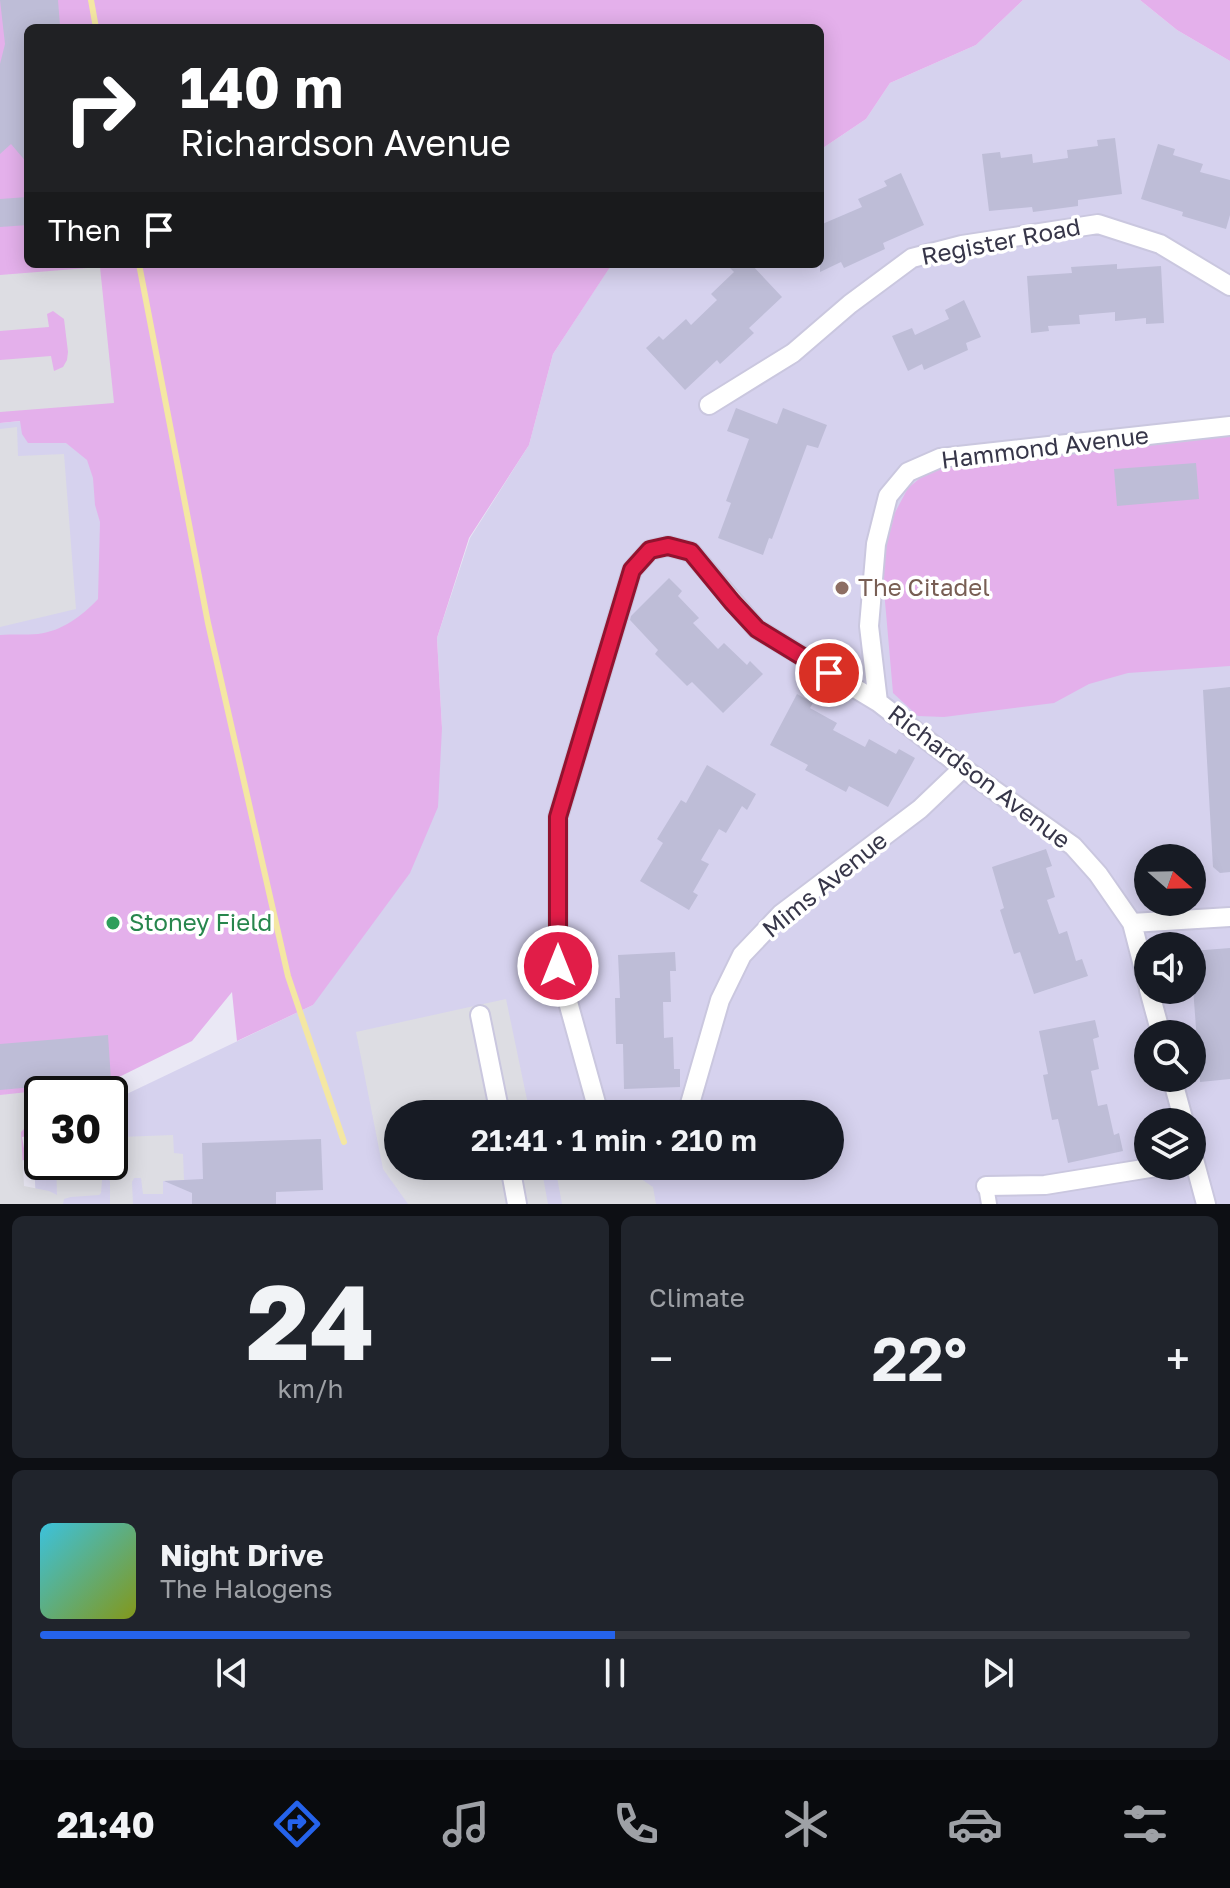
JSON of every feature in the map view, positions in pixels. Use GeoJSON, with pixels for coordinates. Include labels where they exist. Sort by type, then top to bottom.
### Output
{"type":"FeatureCollection","features":[{"type":"Feature","properties":{"kind":"street","name":"Register Road"},"geometry":{"type":"LineString","coordinates":[[709,405],[793,353],[850,304],[912,258],[962,245],[1098,224],[1160,244],[1230,286]]}},
{"type":"Feature","properties":{"kind":"street","name":"Hammond Avenue"},"geometry":{"type":"LineString","coordinates":[[878,702],[869,626],[876,544],[888,496],[908,472],[940,458],[1230,426]]}},
{"type":"Feature","properties":{"kind":"street","name":"Richardson Avenue"},"geometry":{"type":"LineString","coordinates":[[595,1100],[558,966],[558,817],[632,570],[650,550],[668,546],[691,552],[757,629],[878,702],[963,768],[1073,846],[1098,874],[1132,923],[1134,932]]}},
{"type":"Feature","properties":{"kind":"street","name":"Mims Avenue"},"geometry":{"type":"LineString","coordinates":[[691,1100],[720,1000],[742,955],[781,914],[920,809],[963,768]]}},
{"type":"Feature","properties":{"kind":"street"},"geometry":{"type":"LineString","coordinates":[[1132,923],[1230,917]]}},
{"type":"Feature","properties":{"kind":"street"},"geometry":{"type":"LineString","coordinates":[[480,1015],[497,1100]]}},
{"type":"Feature","properties":{"kind":"street"},"geometry":{"type":"LineString","coordinates":[[988,1195],[1134,1171]]}},
{"type":"Feature","properties":{"kind":"street"},"geometry":{"type":"LineString","coordinates":[[513,1180],[517,1204]]}},
{"type":"Feature","properties":{"kind":"street"},"geometry":{"type":"LineString","coordinates":[[1199,1180],[1206,1204]]}},
{"type":"Feature","properties":{"kind":"shaded area"},"geometry":{"type":"Polygon","coordinates":[[[0,0],[1023,0],[976,45],[890,83],[866,119],[824,147],[824,24],[24,24],[24,268],[609,268],[553,354],[529,445],[469,538],[437,638],[442,728],[438,807],[410,873],[313,1005],[237,1041],[232,992],[192,1041],[121,1076],[24,1076],[24,1160],[0,1162],[0,635],[38,634],[55,630],[78,617],[98,599],[100,522],[87,460],[66,443],[28,443],[22,434],[20,421],[0,423],[0,0]]]}},
{"type":"Feature","properties":{"kind":"shaded area","name":"The Citadel"},"geometry":{"type":"Polygon","coordinates":[[[1023,0],[1140,0],[1177,30],[1230,61],[1230,1204],[36,1204],[35,1180],[128,1180],[128,1093],[313,1005],[442,728],[437,638],[470,538],[529,445],[553,354],[609,268],[824,268],[824,147],[866,119],[890,83],[976,45],[1023,0]]]}},
{"type":"Feature","properties":{"kind":"shaded area"},"geometry":{"type":"Polygon","coordinates":[[[1140,0],[1230,0],[1230,61],[1177,30],[1140,0]]]}},
{"type":"Feature","properties":{"kind":"shaded area"},"geometry":{"type":"Polygon","coordinates":[[[100,268],[114,403],[0,412],[0,360],[51,356],[54,371],[63,367],[68,352],[64,319],[53,311],[47,314],[49,327],[0,331],[0,275],[100,268]]]}},
{"type":"Feature","properties":{"kind":"shaded area"},"geometry":{"type":"Polygon","coordinates":[[[116,412],[144,674],[0,688],[0,423],[116,412]]]}},
{"type":"Feature","properties":{"kind":"shaded area"},"geometry":{"type":"Polygon","coordinates":[[[17,427],[18,456],[64,454],[76,609],[0,627],[0,429],[17,427]]]}},
{"type":"Feature","properties":{"kind":"shaded area"},"geometry":{"type":"Polygon","coordinates":[[[1230,432],[1230,666],[1128,673],[1089,684],[1054,703],[944,717],[918,716],[893,693],[882,567],[891,520],[908,488],[930,470],[1010,454],[1230,432]]]}},
{"type":"Feature","properties":{"kind":"shaded area"},"geometry":{"type":"Polygon","coordinates":[[[506,999],[527,1100],[384,1100],[384,1170],[356,1032],[506,999]]]}},
{"type":"Feature","properties":{"kind":"shaded area"},"geometry":{"type":"Polygon","coordinates":[[[24,1092],[24,1129],[21,1132],[24,1186],[57,1195],[57,1180],[102,1180],[101,1193],[64,1199],[63,1204],[0,1204],[0,1095],[24,1092]]]}},
{"type":"Feature","properties":{"kind":"shaded area"},"geometry":{"type":"Polygon","coordinates":[[[173,1135],[174,1153],[183,1154],[184,1180],[163,1181],[163,1194],[143,1194],[141,1178],[134,1178],[133,1204],[110,1204],[110,1181],[128,1180],[128,1137],[173,1135]]]}},
{"type":"Feature","properties":{"kind":"shaded area"},"geometry":{"type":"Polygon","coordinates":[[[391,1180],[544,1180],[548,1204],[408,1204],[391,1180]]]}},
{"type":"Feature","properties":{"kind":"shaded area"},"geometry":{"type":"Polygon","coordinates":[[[558,1180],[643,1180],[653,1187],[656,1204],[562,1204],[558,1180]]]}},
{"type":"Feature","properties":{"kind":"building"},"geometry":{"type":"Polygon","coordinates":[[[0,0],[58,0],[60,24],[24,24],[24,159],[11,144],[0,154],[0,64],[5,44],[0,0]]]}},
{"type":"Feature","properties":{"kind":"building"},"geometry":{"type":"Polygon","coordinates":[[[1115,138],[1122,194],[1078,200],[1078,206],[1033,212],[1032,207],[989,211],[982,154],[1000,152],[1001,158],[1032,154],[1033,163],[1068,158],[1067,150],[1098,146],[1097,140],[1115,138]]]}},
{"type":"Feature","properties":{"kind":"building"},"geometry":{"type":"Polygon","coordinates":[[[1158,144],[1175,149],[1173,155],[1203,164],[1200,172],[1230,180],[1230,215],[1226,229],[1141,199],[1158,144]]]}},
{"type":"Feature","properties":{"kind":"building"},"geometry":{"type":"Polygon","coordinates":[[[901,173],[924,225],[883,243],[885,249],[844,268],[841,262],[820,272],[820,268],[824,268],[824,223],[862,207],[858,199],[887,186],[884,181],[901,173]]]}},
{"type":"Feature","properties":{"kind":"building"},"geometry":{"type":"Polygon","coordinates":[[[24,197],[24,225],[0,227],[0,199],[24,197]]]}},
{"type":"Feature","properties":{"kind":"building"},"geometry":{"type":"Polygon","coordinates":[[[1117,264],[1117,269],[1161,266],[1164,323],[1146,324],[1146,318],[1115,321],[1115,312],[1079,315],[1080,324],[1048,326],[1049,331],[1031,333],[1027,276],[1072,273],[1071,267],[1117,264]]]}},
{"type":"Feature","properties":{"kind":"building"},"geometry":{"type":"Polygon","coordinates":[[[730,268],[755,268],[782,297],[749,328],[754,333],[720,364],[717,360],[685,390],[646,348],[659,336],[663,340],[686,319],[691,325],[717,300],[711,294],[734,272],[730,268]]]}},
{"type":"Feature","properties":{"kind":"building"},"geometry":{"type":"Polygon","coordinates":[[[964,300],[981,337],[966,343],[968,350],[924,370],[922,364],[908,371],[892,336],[912,328],[915,335],[949,319],[945,310],[964,300]]]}},
{"type":"Feature","properties":{"kind":"building"},"geometry":{"type":"Polygon","coordinates":[[[736,408],[777,424],[783,408],[827,425],[818,448],[807,445],[772,539],[769,538],[763,555],[718,538],[731,503],[726,501],[749,439],[727,431],[736,408]]]}},
{"type":"Feature","properties":{"kind":"building"},"geometry":{"type":"Polygon","coordinates":[[[1196,463],[1199,499],[1117,506],[1114,469],[1196,463]]]}},
{"type":"Feature","properties":{"kind":"building"},"geometry":{"type":"Polygon","coordinates":[[[669,578],[682,591],[678,596],[699,618],[693,623],[718,649],[724,643],[747,665],[750,661],[763,674],[723,713],[692,682],[687,686],[655,654],[658,650],[630,620],[669,578]]]}},
{"type":"Feature","properties":{"kind":"building"},"geometry":{"type":"Polygon","coordinates":[[[1230,687],[1230,872],[1220,873],[1213,867],[1203,690],[1230,687]]]}},
{"type":"Feature","properties":{"kind":"building"},"geometry":{"type":"Polygon","coordinates":[[[797,694],[813,703],[810,708],[837,723],[833,730],[865,747],[869,739],[896,754],[899,749],[915,758],[888,807],[849,786],[846,792],[805,770],[808,765],[770,745],[797,694]]]}},
{"type":"Feature","properties":{"kind":"building"},"geometry":{"type":"Polygon","coordinates":[[[707,765],[756,794],[747,810],[742,806],[726,833],[719,829],[701,860],[709,864],[693,892],[698,895],[689,910],[640,881],[663,843],[657,839],[681,800],[686,803],[707,765]]]}},
{"type":"Feature","properties":{"kind":"building"},"geometry":{"type":"Polygon","coordinates":[[[1046,849],[1052,866],[1046,868],[1055,897],[1047,900],[1059,934],[1067,931],[1076,961],[1082,959],[1088,976],[1034,994],[1020,952],[1014,954],[1000,910],[1004,908],[992,867],[1046,849]]]}},
{"type":"Feature","properties":{"kind":"building"},"geometry":{"type":"Polygon","coordinates":[[[1230,948],[1230,1079],[1206,1081],[1206,1020],[1195,1020],[1194,1004],[1206,1004],[1206,950],[1230,948]]]}},
{"type":"Feature","properties":{"kind":"building"},"geometry":{"type":"Polygon","coordinates":[[[675,952],[676,971],[670,971],[671,1002],[663,1002],[664,1038],[673,1037],[674,1069],[680,1069],[680,1087],[624,1089],[623,1044],[616,1044],[615,998],[620,998],[618,955],[675,952]]]}},
{"type":"Feature","properties":{"kind":"building"},"geometry":{"type":"Polygon","coordinates":[[[1095,1020],[1099,1037],[1093,1039],[1099,1069],[1091,1071],[1098,1106],[1107,1104],[1114,1135],[1119,1133],[1123,1151],[1068,1163],[1058,1119],[1052,1120],[1043,1075],[1048,1074],[1039,1031],[1095,1020]]]}},
{"type":"Feature","properties":{"kind":"building"},"geometry":{"type":"Polygon","coordinates":[[[108,1035],[111,1076],[24,1076],[24,1088],[0,1090],[0,1044],[108,1035]]]}},
{"type":"Feature","properties":{"kind":"building"},"geometry":{"type":"Polygon","coordinates":[[[321,1139],[323,1190],[276,1192],[276,1204],[192,1204],[192,1193],[164,1181],[203,1179],[202,1143],[321,1139]]]}},
{"type":"Feature","properties":{"kind":"waterway"},"geometry":{"type":"LineString","coordinates":[[91,0],[95,24]]}},
{"type":"Feature","properties":{"kind":"waterway"},"geometry":{"type":"LineString","coordinates":[[140,268],[208,623],[288,976],[344,1142]]}},
{"type":"Feature","properties":{"kind":"place","name":"The Citadel"},"geometry":{"type":"Point","coordinates":[842,588]}},
{"type":"Feature","properties":{"kind":"place","name":"Stoney Field"},"geometry":{"type":"Point","coordinates":[113,923]}},
{"type":"Feature","properties":{"kind":"route"},"geometry":{"type":"LineString","coordinates":[[558,966],[558,817],[632,570],[650,550],[668,546],[691,552],[757,629],[829,673]]}}]}
